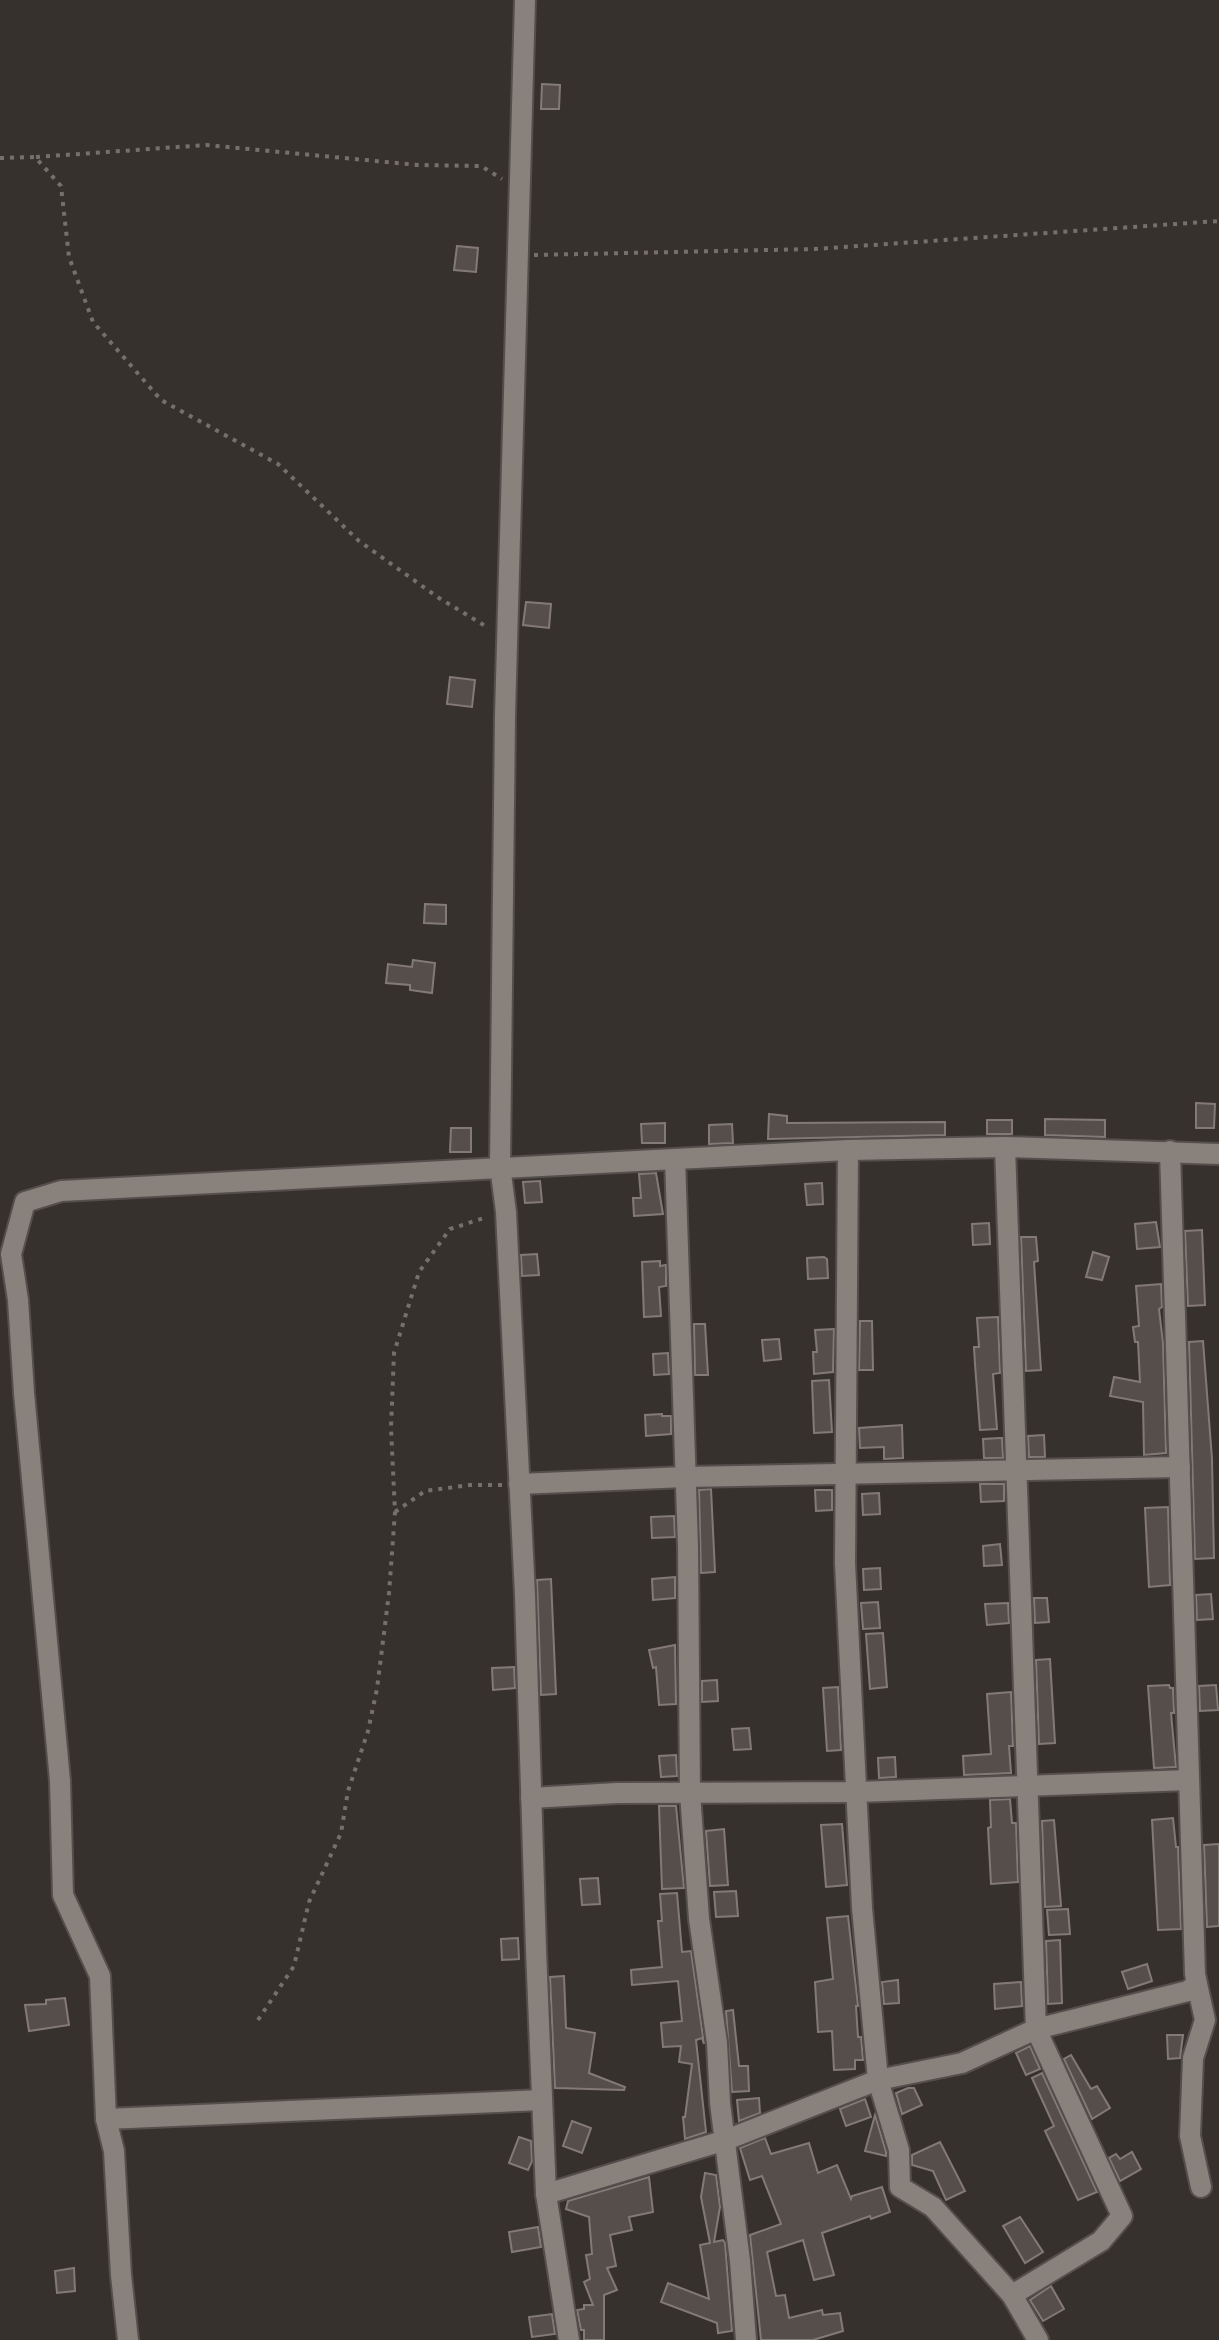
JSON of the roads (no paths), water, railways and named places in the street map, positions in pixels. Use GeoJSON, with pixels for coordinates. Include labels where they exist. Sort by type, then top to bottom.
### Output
{"type":"FeatureCollection","features":[{"type":"Feature","properties":{"kind":"street"},"geometry":{"type":"LineString","coordinates":[[525,0],[508,639],[500,1166],[506,1212],[519,1484],[546,2194],[569,2340]]}},
{"type":"Feature","properties":{"kind":"street"},"geometry":{"type":"LineString","coordinates":[[1005,1147],[1036,2029],[1122,2216],[1101,2241],[1012,2295]]}},
{"type":"Feature","properties":{"kind":"street"},"geometry":{"type":"LineString","coordinates":[[128,2340],[114,2151],[106,2119],[100,1976],[63,1895],[60,1781],[18,1300],[11,1254],[25,1202],[61,1191],[848,1150],[1005,1147],[1219,1154]]}},
{"type":"Feature","properties":{"kind":"street"},"geometry":{"type":"LineString","coordinates":[[848,1150],[845,1563],[862,1908],[878,2080],[899,2150],[900,2187],[933,2207],[1012,2295],[1038,2340]]}},
{"type":"Feature","properties":{"kind":"street"},"geometry":{"type":"LineString","coordinates":[[1170,1151],[1195,1974],[1205,2020],[1193,2058],[1190,2136],[1201,2187]]}},
{"type":"Feature","properties":{"kind":"street"},"geometry":{"type":"LineString","coordinates":[[675,1159],[685,1477],[690,1793],[699,1919],[717,2043],[720,2103],[746,2340]]}},
{"type":"Feature","properties":{"kind":"street"},"geometry":{"type":"LineString","coordinates":[[519,1484],[685,1477],[1180,1467]]}},
{"type":"Feature","properties":{"kind":"street"},"geometry":{"type":"LineString","coordinates":[[531,1798],[617,1793],[857,1792],[1189,1780]]}},
{"type":"Feature","properties":{"kind":"street"},"geometry":{"type":"LineString","coordinates":[[546,2194],[726,2140],[878,2080],[962,2063],[1036,2029],[1188,1991],[1197,1984]]}},
{"type":"Feature","properties":{"kind":"street"},"geometry":{"type":"LineString","coordinates":[[106,2119],[542,2100]]}}]}
